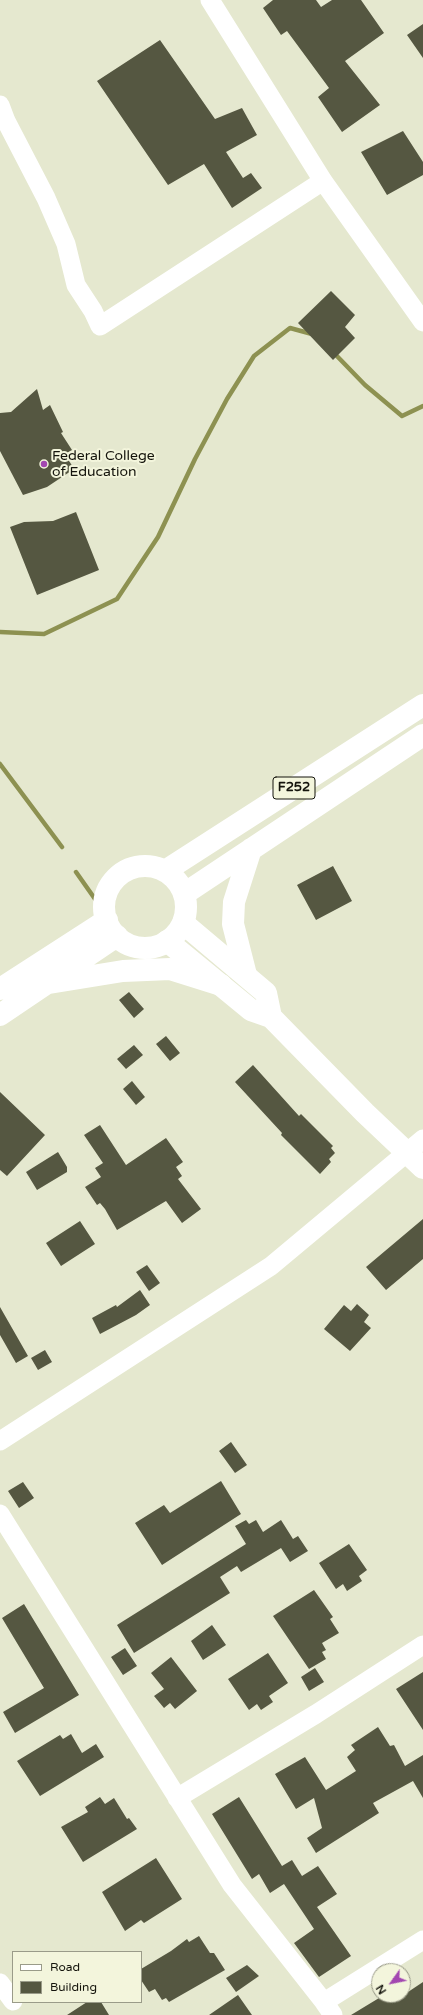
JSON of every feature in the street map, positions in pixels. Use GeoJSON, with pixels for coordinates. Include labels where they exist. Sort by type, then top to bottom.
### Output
{"type":"FeatureCollection","features":[{"type":"Feature","properties":{"kind":"main road","name":"F252"},"geometry":{"type":"LineString","coordinates":[[165,871],[423,705]]}},
{"type":"Feature","properties":{"kind":"main road","name":"F252"},"geometry":{"type":"LineString","coordinates":[[184,894],[423,735]]}},
{"type":"Feature","properties":{"kind":"main road"},"geometry":{"type":"LineString","coordinates":[[246,974],[233,924],[234,902],[251,849]]}},
{"type":"Feature","properties":{"kind":"main road"},"geometry":{"type":"LineString","coordinates":[[137,867],[156,868],[165,871],[180,885],[184,894],[186,904],[183,923],[178,931],[167,941],[153,947],[144,948],[130,944],[112,928],[105,900],[108,891],[119,875],[137,867]]}},
{"type":"Feature","properties":{"kind":"main road"},"geometry":{"type":"LineString","coordinates":[[183,923],[266,992],[271,1017]]}},
{"type":"Feature","properties":{"kind":"main road"},"geometry":{"type":"LineString","coordinates":[[0,1015],[48,983],[112,928]]}},
{"type":"Feature","properties":{"kind":"main road"},"geometry":{"type":"LineString","coordinates":[[0,989],[112,928]]}},
{"type":"Feature","properties":{"kind":"main road"},"geometry":{"type":"LineString","coordinates":[[167,941],[251,1010],[271,1017],[406,1153],[423,1168]]}},
{"type":"Feature","properties":{"kind":"main road"},"geometry":{"type":"LineString","coordinates":[[48,983],[123,971],[170,969],[221,984]]}},
{"type":"Feature","properties":{"kind":"street"},"geometry":{"type":"LineString","coordinates":[[210,0],[323,181],[423,322]]}},
{"type":"Feature","properties":{"kind":"street"},"geometry":{"type":"LineString","coordinates":[[0,105],[6,121],[49,205],[66,244],[76,285],[93,311],[100,326],[323,181]]}},
{"type":"Feature","properties":{"kind":"street"},"geometry":{"type":"LineString","coordinates":[[0,1441],[270,1266],[423,1139]]}},
{"type":"Feature","properties":{"kind":"street"},"geometry":{"type":"LineString","coordinates":[[0,1514],[232,1885],[329,2008],[423,1940]]}},
{"type":"Feature","properties":{"kind":"street"},"geometry":{"type":"LineString","coordinates":[[178,1798],[316,1714],[423,1646]]}},
{"type":"Feature","properties":{"kind":"street"},"geometry":{"type":"LineString","coordinates":[[0,1983],[12,2001]]}},
{"type":"Feature","properties":{"kind":"street"},"geometry":{"type":"LineString","coordinates":[[14,2003],[23,2015]]}},
{"type":"Feature","properties":{"kind":"building"},"geometry":{"type":"Polygon","coordinates":[[[273,0],[316,0],[321,7],[332,0],[361,0],[384,33],[345,61],[380,105],[342,132],[318,97],[329,88],[287,31],[281,35],[263,8],[273,0]]]}},
{"type":"Feature","properties":{"kind":"building"},"geometry":{"type":"Polygon","coordinates":[[[423,24],[423,58],[407,35],[423,24]]]}},
{"type":"Feature","properties":{"kind":"building"},"geometry":{"type":"Polygon","coordinates":[[[160,40],[215,119],[242,108],[257,135],[226,152],[243,178],[251,173],[262,188],[232,208],[204,164],[168,185],[97,81],[160,40]]]}},
{"type":"Feature","properties":{"kind":"building"},"geometry":{"type":"Polygon","coordinates":[[[403,131],[423,162],[423,175],[387,195],[361,152],[403,131]]]}},
{"type":"Feature","properties":{"kind":"building"},"geometry":{"type":"Polygon","coordinates":[[[331,291],[355,315],[345,327],[355,338],[333,360],[298,323],[331,291]]]}},
{"type":"Feature","properties":{"kind":"building"},"geometry":{"type":"Polygon","coordinates":[[[37,389],[43,410],[50,405],[63,432],[61,433],[72,450],[65,454],[74,469],[47,487],[23,495],[0,451],[0,413],[11,412],[37,389]]]}},
{"type":"Feature","properties":{"kind":"building"},"geometry":{"type":"Polygon","coordinates":[[[76,512],[99,570],[37,595],[10,527],[24,522],[53,521],[76,512]]]}},
{"type":"Feature","properties":{"kind":"building"},"geometry":{"type":"Polygon","coordinates":[[[333,866],[352,901],[316,920],[297,885],[333,866]]]}},
{"type":"Feature","properties":{"kind":"building"},"geometry":{"type":"Polygon","coordinates":[[[129,992],[144,1009],[134,1018],[119,1000],[129,992]]]}},
{"type":"Feature","properties":{"kind":"building"},"geometry":{"type":"Polygon","coordinates":[[[166,1036],[180,1053],[170,1061],[156,1044],[166,1036]]]}},
{"type":"Feature","properties":{"kind":"building"},"geometry":{"type":"Polygon","coordinates":[[[134,1045],[143,1055],[126,1069],[117,1059],[134,1045]]]}},
{"type":"Feature","properties":{"kind":"building"},"geometry":{"type":"Polygon","coordinates":[[[253,1065],[299,1116],[301,1114],[333,1146],[331,1148],[335,1153],[329,1159],[331,1162],[320,1174],[281,1135],[282,1133],[235,1082],[253,1065]]]}},
{"type":"Feature","properties":{"kind":"building"},"geometry":{"type":"Polygon","coordinates":[[[132,1081],[145,1097],[136,1105],[123,1089],[132,1081]]]}},
{"type":"Feature","properties":{"kind":"building"},"geometry":{"type":"Polygon","coordinates":[[[0,1092],[45,1135],[7,1176],[0,1170],[0,1092]]]}},
{"type":"Feature","properties":{"kind":"building"},"geometry":{"type":"Polygon","coordinates":[[[100,1125],[126,1165],[166,1138],[183,1162],[176,1167],[182,1176],[178,1179],[201,1209],[182,1223],[166,1201],[117,1230],[105,1209],[100,1203],[97,1205],[85,1187],[101,1177],[95,1168],[103,1163],[84,1135],[100,1125]]]}},
{"type":"Feature","properties":{"kind":"building"},"geometry":{"type":"Polygon","coordinates":[[[58,1152],[67,1167],[67,1172],[37,1190],[26,1172],[58,1152]]]}},
{"type":"Feature","properties":{"kind":"building"},"geometry":{"type":"Polygon","coordinates":[[[423,1219],[423,1259],[386,1290],[366,1267],[423,1219]]]}},
{"type":"Feature","properties":{"kind":"building"},"geometry":{"type":"Polygon","coordinates":[[[80,1221],[95,1244],[61,1266],[46,1243],[80,1221]]]}},
{"type":"Feature","properties":{"kind":"building"},"geometry":{"type":"Polygon","coordinates":[[[147,1265],[160,1283],[149,1291],[136,1272],[147,1265]]]}},
{"type":"Feature","properties":{"kind":"building"},"geometry":{"type":"Polygon","coordinates":[[[140,1290],[150,1305],[136,1315],[100,1334],[92,1318],[116,1305],[117,1307],[140,1290]]]}},
{"type":"Feature","properties":{"kind":"building"},"geometry":{"type":"Polygon","coordinates":[[[357,1304],[369,1315],[364,1322],[371,1328],[350,1351],[324,1329],[344,1305],[351,1311],[357,1304]]]}},
{"type":"Feature","properties":{"kind":"building"},"geometry":{"type":"Polygon","coordinates":[[[0,1307],[28,1356],[16,1363],[0,1335],[0,1307]]]}},
{"type":"Feature","properties":{"kind":"building"},"geometry":{"type":"Polygon","coordinates":[[[45,1350],[52,1362],[38,1370],[31,1358],[45,1350]]]}},
{"type":"Feature","properties":{"kind":"building"},"geometry":{"type":"Polygon","coordinates":[[[231,1442],[247,1465],[235,1473],[219,1451],[231,1442]]]}},
{"type":"Feature","properties":{"kind":"building"},"geometry":{"type":"Polygon","coordinates":[[[221,1481],[241,1514],[162,1565],[135,1523],[164,1505],[170,1513],[221,1481]]]}},
{"type":"Feature","properties":{"kind":"building"},"geometry":{"type":"Polygon","coordinates":[[[23,1482],[34,1498],[19,1508],[8,1491],[23,1482]]]}},
{"type":"Feature","properties":{"kind":"building"},"geometry":{"type":"Polygon","coordinates":[[[246,1520],[249,1524],[256,1520],[263,1532],[281,1520],[293,1539],[298,1536],[308,1551],[290,1562],[281,1548],[241,1572],[237,1566],[220,1577],[230,1593],[134,1653],[117,1625],[246,1544],[235,1526],[246,1520]]]}},
{"type":"Feature","properties":{"kind":"building"},"geometry":{"type":"Polygon","coordinates":[[[349,1544],[367,1570],[359,1576],[362,1581],[347,1591],[343,1584],[336,1589],[319,1563],[349,1544]]]}},
{"type":"Feature","properties":{"kind":"building"},"geometry":{"type":"Polygon","coordinates":[[[314,1590],[333,1617],[330,1619],[339,1633],[322,1643],[326,1650],[322,1652],[326,1659],[309,1669],[273,1616],[314,1590]]]}},
{"type":"Feature","properties":{"kind":"building"},"geometry":{"type":"Polygon","coordinates":[[[24,1604],[79,1695],[15,1733],[3,1712],[44,1688],[2,1618],[24,1604]]]}},
{"type":"Feature","properties":{"kind":"building"},"geometry":{"type":"Polygon","coordinates":[[[212,1625],[226,1645],[203,1660],[191,1641],[212,1625]]]}},
{"type":"Feature","properties":{"kind":"building"},"geometry":{"type":"Polygon","coordinates":[[[125,1648],[137,1666],[123,1675],[111,1657],[125,1648]]]}},
{"type":"Feature","properties":{"kind":"building"},"geometry":{"type":"Polygon","coordinates":[[[268,1653],[288,1683],[269,1696],[273,1702],[261,1710],[257,1704],[249,1710],[228,1679],[268,1653]]]}},
{"type":"Feature","properties":{"kind":"building"},"geometry":{"type":"Polygon","coordinates":[[[171,1657],[197,1691],[175,1709],[170,1703],[164,1708],[154,1696],[164,1689],[151,1673],[171,1657]]]}},
{"type":"Feature","properties":{"kind":"building"},"geometry":{"type":"Polygon","coordinates":[[[315,1668],[324,1682],[309,1691],[301,1677],[315,1668]]]}},
{"type":"Feature","properties":{"kind":"building"},"geometry":{"type":"Polygon","coordinates":[[[423,1672],[423,1730],[396,1689],[423,1672]]]}},
{"type":"Feature","properties":{"kind":"building"},"geometry":{"type":"Polygon","coordinates":[[[378,1727],[390,1746],[394,1745],[405,1766],[423,1755],[423,1798],[413,1781],[373,1803],[379,1813],[316,1853],[307,1838],[322,1828],[314,1798],[296,1809],[275,1774],[305,1757],[326,1790],[356,1771],[347,1757],[355,1750],[351,1745],[378,1727]]]}},
{"type":"Feature","properties":{"kind":"building"},"geometry":{"type":"Polygon","coordinates":[[[71,1734],[82,1753],[96,1744],[104,1757],[40,1796],[17,1761],[60,1735],[63,1739],[71,1734]]]}},
{"type":"Feature","properties":{"kind":"building"},"geometry":{"type":"Polygon","coordinates":[[[100,1797],[105,1804],[114,1798],[127,1819],[129,1818],[137,1829],[83,1862],[61,1827],[88,1812],[85,1807],[100,1797]]]}},
{"type":"Feature","properties":{"kind":"building"},"geometry":{"type":"Polygon","coordinates":[[[239,1797],[282,1866],[292,1860],[302,1876],[318,1866],[337,1894],[317,1907],[351,1956],[319,1977],[294,1943],[314,1929],[284,1884],[270,1893],[259,1874],[252,1879],[212,1814],[239,1797]]]}},
{"type":"Feature","properties":{"kind":"building"},"geometry":{"type":"Polygon","coordinates":[[[156,1858],[182,1899],[144,1923],[141,1920],[125,1931],[102,1892],[156,1858]]]}},
{"type":"Feature","properties":{"kind":"building"},"geometry":{"type":"Polygon","coordinates":[[[199,1936],[210,1953],[214,1953],[225,1970],[169,2002],[166,1998],[162,2000],[155,1989],[149,1992],[142,1982],[142,1968],[171,1951],[187,1939],[189,1942],[199,1936]]]}},
{"type":"Feature","properties":{"kind":"building"},"geometry":{"type":"Polygon","coordinates":[[[247,1965],[259,1976],[236,1992],[226,1978],[247,1965]]]}},
{"type":"Feature","properties":{"kind":"building"},"geometry":{"type":"Polygon","coordinates":[[[423,1982],[423,2015],[351,2015],[371,2003],[411,2003],[411,1990],[423,1982]]]}},
{"type":"Feature","properties":{"kind":"building"},"geometry":{"type":"Polygon","coordinates":[[[238,1995],[252,2015],[209,2015],[238,1995]]]}},
{"type":"Feature","properties":{"kind":"building"},"geometry":{"type":"Polygon","coordinates":[[[85,2003],[102,2003],[109,2015],[67,2015],[85,2003]]]}},
{"type":"Feature","properties":{"kind":"waterway"},"geometry":{"type":"LineString","coordinates":[[0,632],[44,634],[117,599],[158,537],[195,459],[227,399],[254,356],[290,328],[312,334]]}},
{"type":"Feature","properties":{"kind":"waterway"},"geometry":{"type":"LineString","coordinates":[[334,353],[365,385],[402,416],[423,406]]}},
{"type":"Feature","properties":{"kind":"waterway"},"geometry":{"type":"LineString","coordinates":[[0,764],[62,847]]}},
{"type":"Feature","properties":{"kind":"waterway"},"geometry":{"type":"LineString","coordinates":[[76,872],[95,899]]}},
{"type":"Feature","properties":{"kind":"place","name":"Federal College of Education"},"geometry":{"type":"Point","coordinates":[44,464]}}]}
